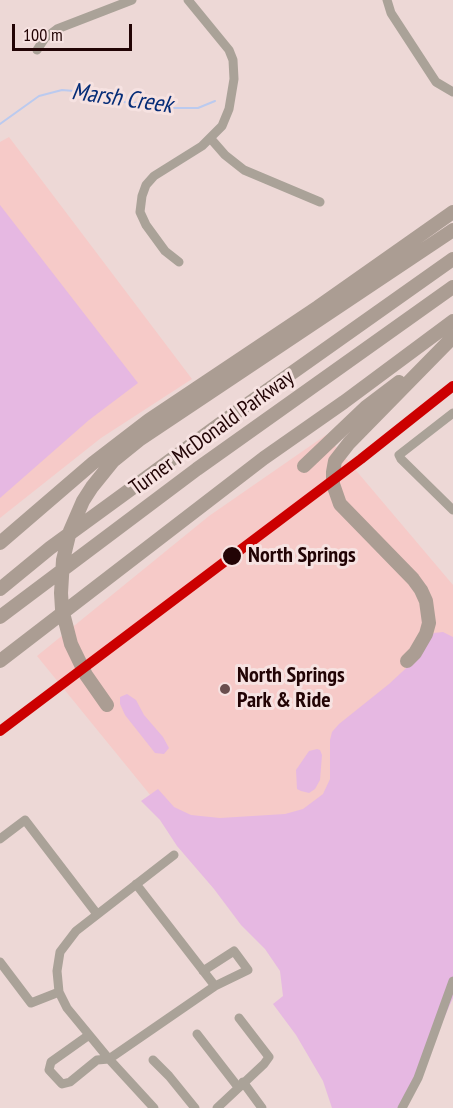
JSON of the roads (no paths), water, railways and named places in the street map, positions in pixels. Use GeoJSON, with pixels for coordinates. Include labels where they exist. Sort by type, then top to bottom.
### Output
{"type":"FeatureCollection","features":[{"type":"Feature","properties":{"kind":"highway"},"geometry":{"type":"LineString","coordinates":[[0,543],[93,462],[148,420],[318,307],[453,212]]}},
{"type":"Feature","properties":{"kind":"highway"},"geometry":{"type":"LineString","coordinates":[[107,705],[78,660],[71,644],[61,593],[63,560],[75,517],[92,487],[113,461],[126,450],[453,230]]}},
{"type":"Feature","properties":{"kind":"highway","name":"Turner McDonald Parkway"},"geometry":{"type":"LineString","coordinates":[[0,589],[50,548],[221,423],[453,259]]}},
{"type":"Feature","properties":{"kind":"highway","name":"Turner McDonald Parkway"},"geometry":{"type":"LineString","coordinates":[[0,617],[197,469],[453,287]]}},
{"type":"Feature","properties":{"kind":"highway"},"geometry":{"type":"LineString","coordinates":[[0,661],[256,465],[453,321]]}},
{"type":"Feature","properties":{"kind":"highway"},"geometry":{"type":"LineString","coordinates":[[304,466],[366,407],[450,340]]}},
{"type":"Feature","properties":{"kind":"highway"},"geometry":{"type":"LineString","coordinates":[[407,661],[415,653],[426,634],[429,623],[426,601],[412,579],[340,504],[333,484],[333,472],[335,461],[349,442],[450,340]]}},
{"type":"Feature","properties":{"kind":"street"},"geometry":{"type":"LineString","coordinates":[[37,50],[45,38],[57,29],[132,0]]}},
{"type":"Feature","properties":{"kind":"street"},"geometry":{"type":"LineString","coordinates":[[180,262],[165,251],[146,225],[140,212],[141,196],[146,185],[154,176],[211,139],[222,126],[229,109],[234,70],[233,60],[223,41],[188,0]]}},
{"type":"Feature","properties":{"kind":"street"},"geometry":{"type":"LineString","coordinates":[[387,0],[391,13],[436,82],[453,92]]}},
{"type":"Feature","properties":{"kind":"street"},"geometry":{"type":"LineString","coordinates":[[211,139],[225,155],[244,170],[320,202]]}},
{"type":"Feature","properties":{"kind":"street"},"geometry":{"type":"LineString","coordinates":[[453,412],[399,455],[453,510]]}},
{"type":"Feature","properties":{"kind":"street"},"geometry":{"type":"LineString","coordinates":[[0,839],[25,820],[97,915]]}},
{"type":"Feature","properties":{"kind":"street"},"geometry":{"type":"LineString","coordinates":[[154,1108],[67,1008],[59,992],[57,971],[60,952],[76,930],[174,855]]}},
{"type":"Feature","properties":{"kind":"street"},"geometry":{"type":"LineString","coordinates":[[136,884],[215,986]]}},
{"type":"Feature","properties":{"kind":"street"},"geometry":{"type":"LineString","coordinates":[[89,1035],[51,1062],[49,1070],[62,1084],[70,1082],[97,1060],[109,1059],[215,986],[248,970],[234,951],[203,971]]}},
{"type":"Feature","properties":{"kind":"street"},"geometry":{"type":"LineString","coordinates":[[0,962],[31,1003],[59,992]]}},
{"type":"Feature","properties":{"kind":"street"},"geometry":{"type":"LineString","coordinates":[[402,1108],[418,1078],[453,981]]}},
{"type":"Feature","properties":{"kind":"street"},"geometry":{"type":"LineString","coordinates":[[217,1108],[269,1057],[239,1018]]}},
{"type":"Feature","properties":{"kind":"street"},"geometry":{"type":"LineString","coordinates":[[197,1034],[262,1108]]}},
{"type":"Feature","properties":{"kind":"street"},"geometry":{"type":"LineString","coordinates":[[153,1060],[195,1108]]}},
{"type":"Feature","properties":{"kind":"waterway","name":"Marsh Creek"},"geometry":{"type":"LineString","coordinates":[[0,124],[39,96],[62,90],[106,100],[142,102],[174,108],[198,108],[215,101]]}},
{"type":"Feature","properties":{"kind":"place","name":"North Springs"},"geometry":{"type":"Point","coordinates":[232,556]}},
{"type":"Feature","properties":{"kind":"place","name":"North Springs Park & Ride"},"geometry":{"type":"Point","coordinates":[225,689]}}]}
